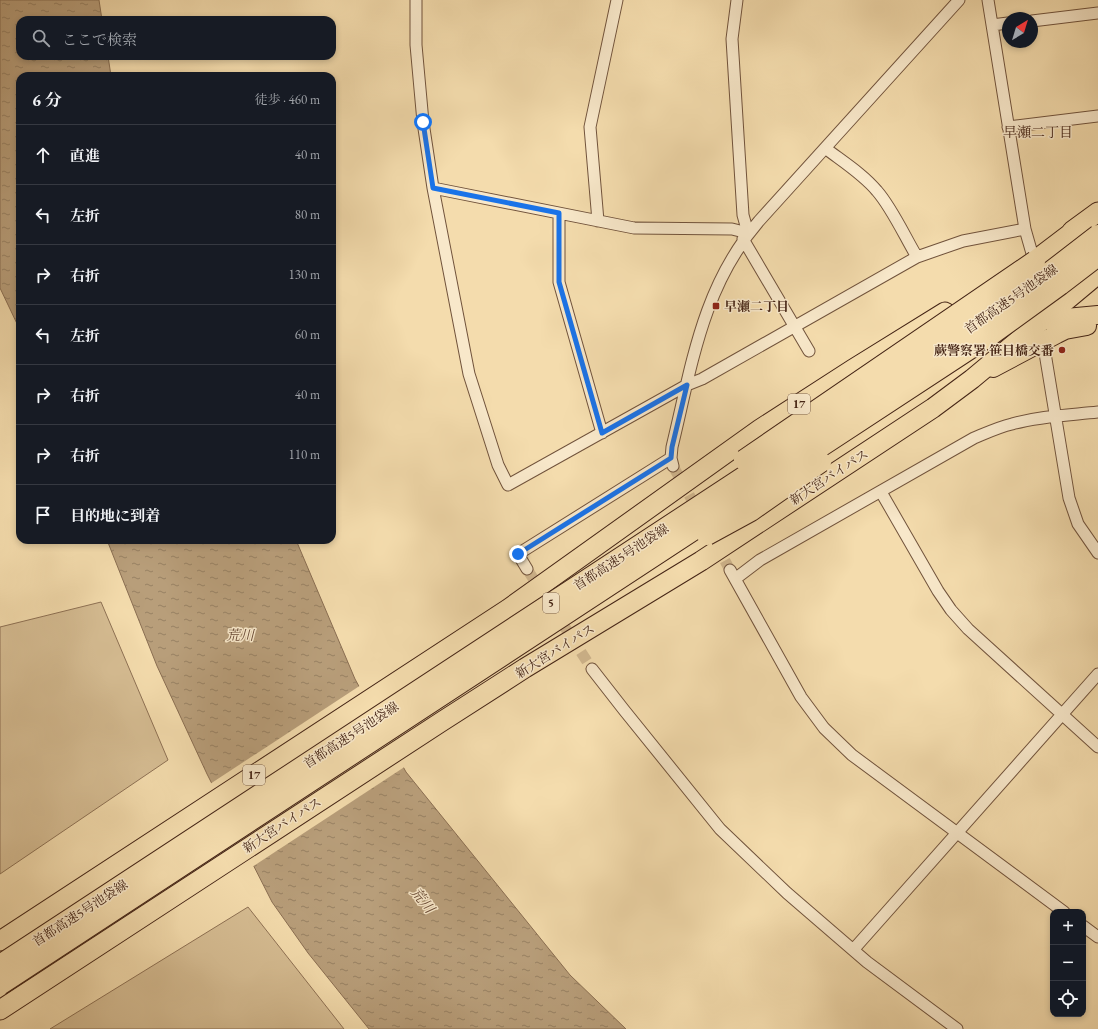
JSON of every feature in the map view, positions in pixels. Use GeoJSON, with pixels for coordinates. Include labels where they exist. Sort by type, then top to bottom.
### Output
{"type":"FeatureCollection","features":[{"type":"Feature","properties":{"kind":"highway"},"geometry":{"type":"LineString","coordinates":[[564,605],[723,475],[1034,259],[1094,223]]}},
{"type":"Feature","properties":{"kind":"highway","name":"首都高速5号池袋線"},"geometry":{"type":"LineString","coordinates":[[0,985],[564,605],[981,321],[1050,272],[1094,223]]}},
{"type":"Feature","properties":{"kind":"highway","name":"首都高速5号池袋線"},"geometry":{"type":"LineString","coordinates":[[0,965],[991,334],[1060,286],[1098,256]]}},
{"type":"Feature","properties":{"kind":"highway","name":"17"},"geometry":{"type":"LineString","coordinates":[[0,941],[508,609],[760,429],[853,369],[1034,259]]}},
{"type":"Feature","properties":{"kind":"highway"},"geometry":{"type":"LineString","coordinates":[[564,605],[751,511],[1098,268]]}},
{"type":"Feature","properties":{"kind":"highway","name":"新大宮バイパス"},"geometry":{"type":"LineString","coordinates":[[0,1010],[441,722],[701,561],[933,408],[972,380],[1098,274]]}},
{"type":"Feature","properties":{"kind":"main road"},"geometry":{"type":"LineString","coordinates":[[853,369],[982,327],[1043,319],[1098,315]]}},
{"type":"Feature","properties":{"kind":"main road"},"geometry":{"type":"LineString","coordinates":[[972,380],[1065,330],[1098,325]]}},
{"type":"Feature","properties":{"kind":"street"},"geometry":{"type":"LineString","coordinates":[[416,0],[416,45],[420,91],[433,188],[469,374],[498,465],[508,485],[687,385],[702,379],[917,257],[963,240],[1025,230]]}},
{"type":"Feature","properties":{"kind":"street"},"geometry":{"type":"LineString","coordinates":[[598,221],[590,127],[617,0]]}},
{"type":"Feature","properties":{"kind":"street"},"geometry":{"type":"LineString","coordinates":[[737,0],[732,39],[743,215],[746,236],[809,351]]}},
{"type":"Feature","properties":{"kind":"street"},"geometry":{"type":"LineString","coordinates":[[527,569],[518,554],[672,462],[672,447],[701,328],[709,304],[726,268],[746,236],[959,0]]}},
{"type":"Feature","properties":{"kind":"street"},"geometry":{"type":"LineString","coordinates":[[988,0],[1025,230],[1034,259]]}},
{"type":"Feature","properties":{"kind":"street"},"geometry":{"type":"LineString","coordinates":[[1038,20],[1098,14]]}},
{"type":"Feature","properties":{"kind":"street"},"geometry":{"type":"LineString","coordinates":[[992,25],[1002,24]]}},
{"type":"Feature","properties":{"kind":"street"},"geometry":{"type":"LineString","coordinates":[[1008,127],[1098,116]]}},
{"type":"Feature","properties":{"kind":"street"},"geometry":{"type":"LineString","coordinates":[[825,148],[866,180],[877,191],[917,257]]}},
{"type":"Feature","properties":{"kind":"street"},"geometry":{"type":"LineString","coordinates":[[433,188],[634,228],[732,229],[746,236]]}},
{"type":"Feature","properties":{"kind":"street"},"geometry":{"type":"LineString","coordinates":[[559,213],[559,282],[602,433]]}},
{"type":"Feature","properties":{"kind":"street"},"geometry":{"type":"LineString","coordinates":[[1043,341],[1069,498],[1078,524],[1098,553]]}},
{"type":"Feature","properties":{"kind":"street"},"geometry":{"type":"LineString","coordinates":[[1060,909],[852,755],[824,728],[801,697],[733,574],[881,492],[974,438],[994,429],[1024,421],[1098,412]]}},
{"type":"Feature","properties":{"kind":"street"},"geometry":{"type":"LineString","coordinates":[[881,492],[938,591],[951,610],[968,629],[1098,747]]}},
{"type":"Feature","properties":{"kind":"street"},"geometry":{"type":"LineString","coordinates":[[592,669],[720,829],[787,893],[867,962],[957,1029]]}},
{"type":"Feature","properties":{"kind":"street"},"geometry":{"type":"LineString","coordinates":[[854,950],[1098,674]]}},
{"type":"Feature","properties":{"kind":"street"},"geometry":{"type":"LineString","coordinates":[[1086,928],[1098,937]]}},
{"type":"Feature","properties":{"kind":"shaded area"},"geometry":{"type":"Polygon","coordinates":[[[101,602],[168,760],[0,874],[0,627],[101,602]]]}},
{"type":"Feature","properties":{"kind":"shaded area"},"geometry":{"type":"Polygon","coordinates":[[[248,907],[344,1029],[50,1029],[248,907]]]}},
{"type":"Feature","properties":{"kind":"water"},"geometry":{"type":"Polygon","coordinates":[[[0,0],[99,0],[101,16],[16,16],[16,60],[109,60],[110,72],[16,72],[16,322],[0,288],[0,0]]]}},
{"type":"Feature","properties":{"kind":"water","name":"荒川"},"geometry":{"type":"Polygon","coordinates":[[[109,544],[298,544],[355,679],[406,772],[570,975],[626,1029],[369,1029],[308,953],[272,902],[207,774],[157,666],[109,544]]]}},
{"type":"Feature","properties":{"kind":"pier"},"geometry":{"type":"Polygon","coordinates":[[[361,685],[406,766],[252,867],[210,784],[361,685]]]}},
{"type":"Feature","properties":{"kind":"tunnel"},"geometry":{"type":"LineString","coordinates":[[673,466],[698,511]]}},
{"type":"Feature","properties":{"kind":"tunnel"},"geometry":{"type":"LineString","coordinates":[[717,546],[730,570]]}},
{"type":"Feature","properties":{"kind":"tunnel"},"geometry":{"type":"LineString","coordinates":[[527,569],[592,669]]}},
{"type":"Feature","properties":{"kind":"place","name":"早瀬二丁目"},"geometry":{"type":"Point","coordinates":[716,306]}},
{"type":"Feature","properties":{"kind":"place","name":"蕨警察署 笹目橋交番"},"geometry":{"type":"Point","coordinates":[1062,350]}},
{"type":"Feature","properties":{"kind":"district","name":"早瀬二丁目"},"geometry":{"type":"Point","coordinates":[1038,132]}},
{"type":"Feature","properties":{"kind":"route"},"geometry":{"type":"LineString","coordinates":[[423,122],[433,188],[559,213],[559,282],[602,433],[687,385],[672,447],[671,458],[518,554]]}}]}
